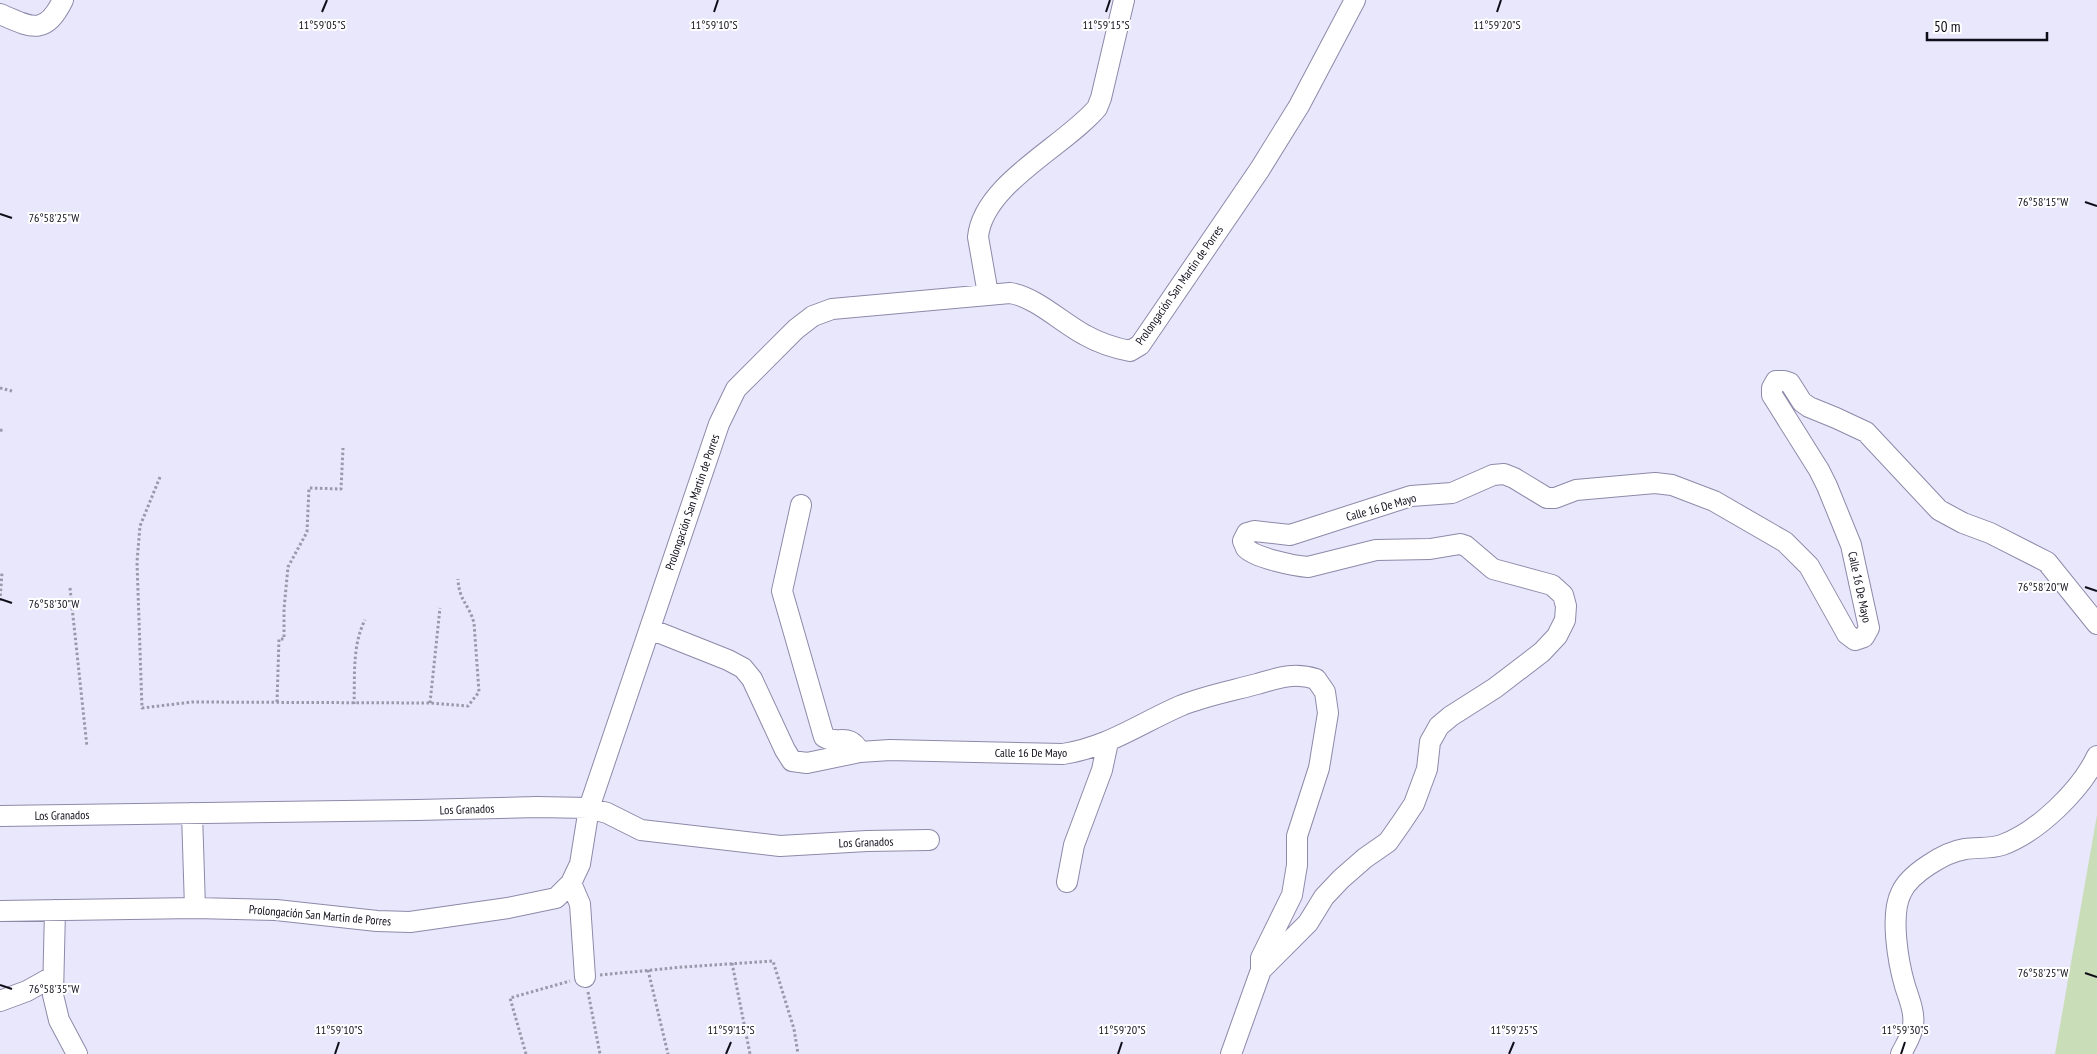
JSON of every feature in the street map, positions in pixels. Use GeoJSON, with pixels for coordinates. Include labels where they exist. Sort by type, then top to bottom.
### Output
{"type":"FeatureCollection","features":[{"type":"Feature","properties":{"kind":"street"},"geometry":{"type":"LineString","coordinates":[[0,14],[24,25],[36,26],[47,24],[56,14],[63,0]]}},
{"type":"Feature","properties":{"kind":"street"},"geometry":{"type":"LineString","coordinates":[[988,294],[978,236],[978,228],[984,212],[1001,192],[1097,108],[1103,91],[1124,0]]}},
{"type":"Feature","properties":{"kind":"street","name":"Prolongación San Martin de Porres"},"geometry":{"type":"LineString","coordinates":[[0,911],[195,908],[276,910],[377,922],[410,922],[508,908],[556,898],[571,883],[580,864],[590,808],[689,509],[719,424],[732,395],[796,328],[813,316],[832,309],[988,294],[1018,294],[1086,336],[1118,349],[1130,351],[1140,345],[1260,169],[1299,106],[1355,0]]}},
{"type":"Feature","properties":{"kind":"street","name":"Calle 16 De Mayo"},"geometry":{"type":"LineString","coordinates":[[1261,970],[1308,923],[1330,891],[1366,858],[1388,842],[1398,829],[1414,804],[1427,769],[1430,742],[1439,726],[1451,716],[1495,688],[1542,652],[1558,636],[1565,620],[1566,606],[1563,595],[1552,585],[1493,569],[1466,546],[1460,544],[1430,549],[1376,550],[1308,567],[1256,554],[1246,548],[1243,541],[1247,533],[1254,531],[1290,535],[1410,496],[1452,493],[1493,475],[1504,474],[1514,478],[1548,498],[1555,498],[1576,490],[1654,484],[1672,485],[1714,501],[1785,542],[1808,566],[1847,634],[1855,640],[1864,637],[1870,628],[1851,545],[1819,470],[1772,395],[1772,388],[1776,382],[1784,381],[1790,383],[1802,402],[1809,408],[1866,432],[1939,510],[2047,562],[2097,624]]}},
{"type":"Feature","properties":{"kind":"street"},"geometry":{"type":"LineString","coordinates":[[802,505],[782,591],[824,737],[830,741],[846,739],[855,744],[860,752]]}},
{"type":"Feature","properties":{"kind":"street","name":"Calle 16 De Mayo"},"geometry":{"type":"LineString","coordinates":[[650,630],[728,660],[743,668],[752,680],[792,761],[807,763],[860,752],[890,750],[1063,754],[1085,750],[1108,742],[1180,706],[1220,693],[1285,677],[1302,675],[1316,679],[1325,692],[1328,714],[1319,768],[1297,836],[1297,865],[1292,895],[1261,958],[1261,970]]}},
{"type":"Feature","properties":{"kind":"street"},"geometry":{"type":"LineString","coordinates":[[1068,882],[1074,845],[1102,770],[1108,742]]}},
{"type":"Feature","properties":{"kind":"street"},"geometry":{"type":"LineString","coordinates":[[1901,1054],[1913,1027],[1912,1008],[1904,983],[1896,935],[1895,913],[1901,892],[1915,876],[1941,856],[1963,849],[2000,846],[2024,836],[2061,804],[2092,767],[2097,756]]}},
{"type":"Feature","properties":{"kind":"street","name":"Los Granados"},"geometry":{"type":"LineString","coordinates":[[0,816],[537,807],[590,808],[606,813],[641,830],[771,846],[929,840]]}},
{"type":"Feature","properties":{"kind":"street"},"geometry":{"type":"LineString","coordinates":[[192,813],[195,908]]}},
{"type":"Feature","properties":{"kind":"street"},"geometry":{"type":"LineString","coordinates":[[571,883],[580,904],[585,977]]}},
{"type":"Feature","properties":{"kind":"street"},"geometry":{"type":"LineString","coordinates":[[56,910],[52,977],[53,995],[59,1020],[77,1054]]}},
{"type":"Feature","properties":{"kind":"street"},"geometry":{"type":"LineString","coordinates":[[1231,1054],[1261,970]]}},
{"type":"Feature","properties":{"kind":"street"},"geometry":{"type":"LineString","coordinates":[[0,1000],[28,991],[52,977]]}},
{"type":"Feature","properties":{"kind":"path"},"geometry":{"type":"LineString","coordinates":[[0,388],[12,391]]}},
{"type":"Feature","properties":{"kind":"path"},"geometry":{"type":"LineString","coordinates":[[0,430],[5,430]]}},
{"type":"Feature","properties":{"kind":"path"},"geometry":{"type":"LineString","coordinates":[[277,702],[279,639],[284,639],[284,610],[288,567],[307,532],[309,488],[340,489],[343,448]]}},
{"type":"Feature","properties":{"kind":"path"},"geometry":{"type":"LineString","coordinates":[[160,477],[140,526],[137,562],[142,708],[192,702],[430,703],[468,706],[479,692],[474,623],[472,614],[459,593],[458,579]]}},
{"type":"Feature","properties":{"kind":"path"},"geometry":{"type":"LineString","coordinates":[[0,600],[2,572]]}},
{"type":"Feature","properties":{"kind":"path"},"geometry":{"type":"LineString","coordinates":[[70,588],[87,747]]}},
{"type":"Feature","properties":{"kind":"path"},"geometry":{"type":"LineString","coordinates":[[430,703],[440,608]]}},
{"type":"Feature","properties":{"kind":"path"},"geometry":{"type":"LineString","coordinates":[[354,704],[355,663],[360,630],[365,620]]}},
{"type":"Feature","properties":{"kind":"path"},"geometry":{"type":"LineString","coordinates":[[526,1054],[510,998],[585,977],[648,970],[773,961],[794,1029],[798,1054]]}},
{"type":"Feature","properties":{"kind":"path"},"geometry":{"type":"LineString","coordinates":[[732,963],[750,1054]]}},
{"type":"Feature","properties":{"kind":"path"},"geometry":{"type":"LineString","coordinates":[[648,970],[668,1054]]}},
{"type":"Feature","properties":{"kind":"path"},"geometry":{"type":"LineString","coordinates":[[585,977],[600,1054]]}},
{"type":"Feature","properties":{"kind":"green space"},"geometry":{"type":"Polygon","coordinates":[[[2097,815],[2097,1054],[2055,1054],[2097,815]]]}}]}
